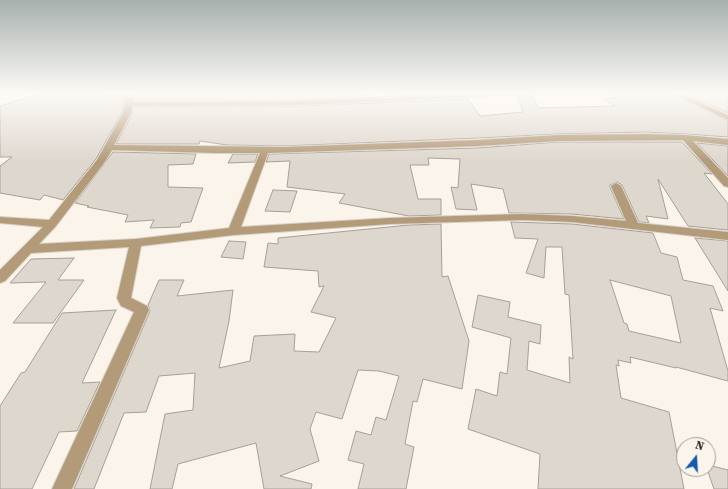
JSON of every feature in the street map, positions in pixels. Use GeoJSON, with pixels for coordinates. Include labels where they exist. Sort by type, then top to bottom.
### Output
{"type":"FeatureCollection","features":[{"type":"Feature","properties":{"kind":"street"},"geometry":{"type":"LineString","coordinates":[[0,278],[52,224],[101,161],[126,116]]}},
{"type":"Feature","properties":{"kind":"street"},"geometry":{"type":"LineString","coordinates":[[109,147],[264,150],[356,148],[558,138],[685,138],[728,142]]}},
{"type":"Feature","properties":{"kind":"street"},"geometry":{"type":"LineString","coordinates":[[685,138],[728,184]]}},
{"type":"Feature","properties":{"kind":"street"},"geometry":{"type":"LineString","coordinates":[[234,231],[264,150]]}},
{"type":"Feature","properties":{"kind":"street"},"geometry":{"type":"LineString","coordinates":[[616,186],[634,226]]}},
{"type":"Feature","properties":{"kind":"street"},"geometry":{"type":"LineString","coordinates":[[28,249],[136,243],[234,231],[412,220],[522,217],[572,219],[728,236]]}},
{"type":"Feature","properties":{"kind":"street"},"geometry":{"type":"LineString","coordinates":[[0,220],[52,224]]}},
{"type":"Feature","properties":{"kind":"street"},"geometry":{"type":"LineString","coordinates":[[62,489],[142,310],[126,302],[124,298],[136,243]]}},
{"type":"Feature","properties":{"kind":"building"},"geometry":{"type":"Polygon","coordinates":[[[0,116],[120,116],[96,159],[63,200],[44,195],[40,200],[0,193],[0,166],[12,157],[0,157],[0,116]]]}},
{"type":"Feature","properties":{"kind":"building"},"geometry":{"type":"Polygon","coordinates":[[[131,116],[717,116],[728,121],[728,137],[646,132],[558,134],[284,146],[227,145],[200,141],[199,144],[116,144],[131,116]]]}},
{"type":"Feature","properties":{"kind":"building"},"geometry":{"type":"Polygon","coordinates":[[[558,142],[682,142],[712,174],[704,173],[728,204],[728,230],[688,226],[658,179],[668,219],[646,216],[649,223],[639,222],[622,185],[617,182],[610,185],[610,187],[624,219],[572,214],[509,213],[503,189],[471,184],[477,210],[456,209],[451,187],[458,188],[460,159],[428,158],[429,165],[410,165],[418,199],[441,199],[441,215],[409,216],[339,203],[345,194],[287,187],[290,161],[266,162],[269,154],[478,148],[558,142]]]}},
{"type":"Feature","properties":{"kind":"building"},"geometry":{"type":"Polygon","coordinates":[[[697,143],[728,146],[728,176],[697,143]]]}},
{"type":"Feature","properties":{"kind":"building"},"geometry":{"type":"Polygon","coordinates":[[[113,152],[196,154],[193,164],[168,165],[168,187],[203,188],[191,222],[181,223],[180,227],[150,228],[154,220],[125,222],[128,215],[87,207],[89,206],[75,203],[113,152]]]}},
{"type":"Feature","properties":{"kind":"building"},"geometry":{"type":"Polygon","coordinates":[[[233,154],[258,154],[255,162],[228,163],[233,154]]]}},
{"type":"Feature","properties":{"kind":"building"},"geometry":{"type":"Polygon","coordinates":[[[273,190],[297,191],[290,212],[265,211],[273,190]]]}},
{"type":"Feature","properties":{"kind":"building"},"geometry":{"type":"Polygon","coordinates":[[[511,222],[572,224],[653,233],[661,253],[677,257],[683,280],[713,286],[723,311],[710,308],[728,371],[728,381],[676,367],[630,357],[631,363],[618,360],[619,366],[616,365],[621,398],[669,412],[676,448],[676,477],[682,477],[684,489],[538,489],[540,454],[468,429],[476,389],[497,396],[500,372],[507,374],[511,338],[472,327],[478,295],[510,302],[508,317],[541,325],[540,344],[529,341],[527,370],[570,383],[569,357],[573,359],[569,295],[565,294],[562,247],[546,247],[544,278],[526,273],[538,239],[515,238],[511,222]],[[610,280],[624,323],[627,324],[629,331],[681,343],[671,296],[610,280]]]}},
{"type":"Feature","properties":{"kind":"building"},"geometry":{"type":"Polygon","coordinates":[[[441,224],[442,277],[448,276],[469,341],[462,389],[423,379],[417,402],[413,401],[405,444],[414,447],[406,489],[358,489],[364,464],[348,460],[356,431],[371,435],[376,417],[386,420],[399,376],[379,371],[358,370],[342,419],[316,412],[310,429],[319,461],[280,476],[312,484],[311,489],[264,489],[256,443],[178,464],[172,489],[150,489],[165,414],[193,410],[195,373],[159,376],[146,412],[124,413],[94,489],[74,489],[150,311],[148,305],[159,280],[184,280],[177,296],[233,290],[229,321],[219,368],[250,361],[254,336],[295,334],[294,351],[319,352],[336,318],[311,312],[324,286],[319,287],[318,271],[264,267],[268,243],[278,244],[278,238],[409,225],[441,224]]]}},
{"type":"Feature","properties":{"kind":"building"},"geometry":{"type":"Polygon","coordinates":[[[695,238],[728,241],[728,291],[695,238]]]}},
{"type":"Feature","properties":{"kind":"building"},"geometry":{"type":"Polygon","coordinates":[[[229,241],[246,242],[243,259],[221,257],[229,241]]]}},
{"type":"Feature","properties":{"kind":"building"},"geometry":{"type":"Polygon","coordinates":[[[74,258],[58,280],[84,280],[53,323],[13,323],[46,282],[10,283],[31,259],[74,258]]]}},
{"type":"Feature","properties":{"kind":"building"},"geometry":{"type":"Polygon","coordinates":[[[116,310],[82,383],[100,382],[77,431],[59,432],[32,489],[0,489],[0,406],[21,373],[25,372],[62,313],[116,310]]]}},
{"type":"Feature","properties":{"kind":"building"},"geometry":{"type":"Polygon","coordinates":[[[716,467],[728,470],[728,489],[714,489],[710,477],[716,477],[716,467]]]}}]}
